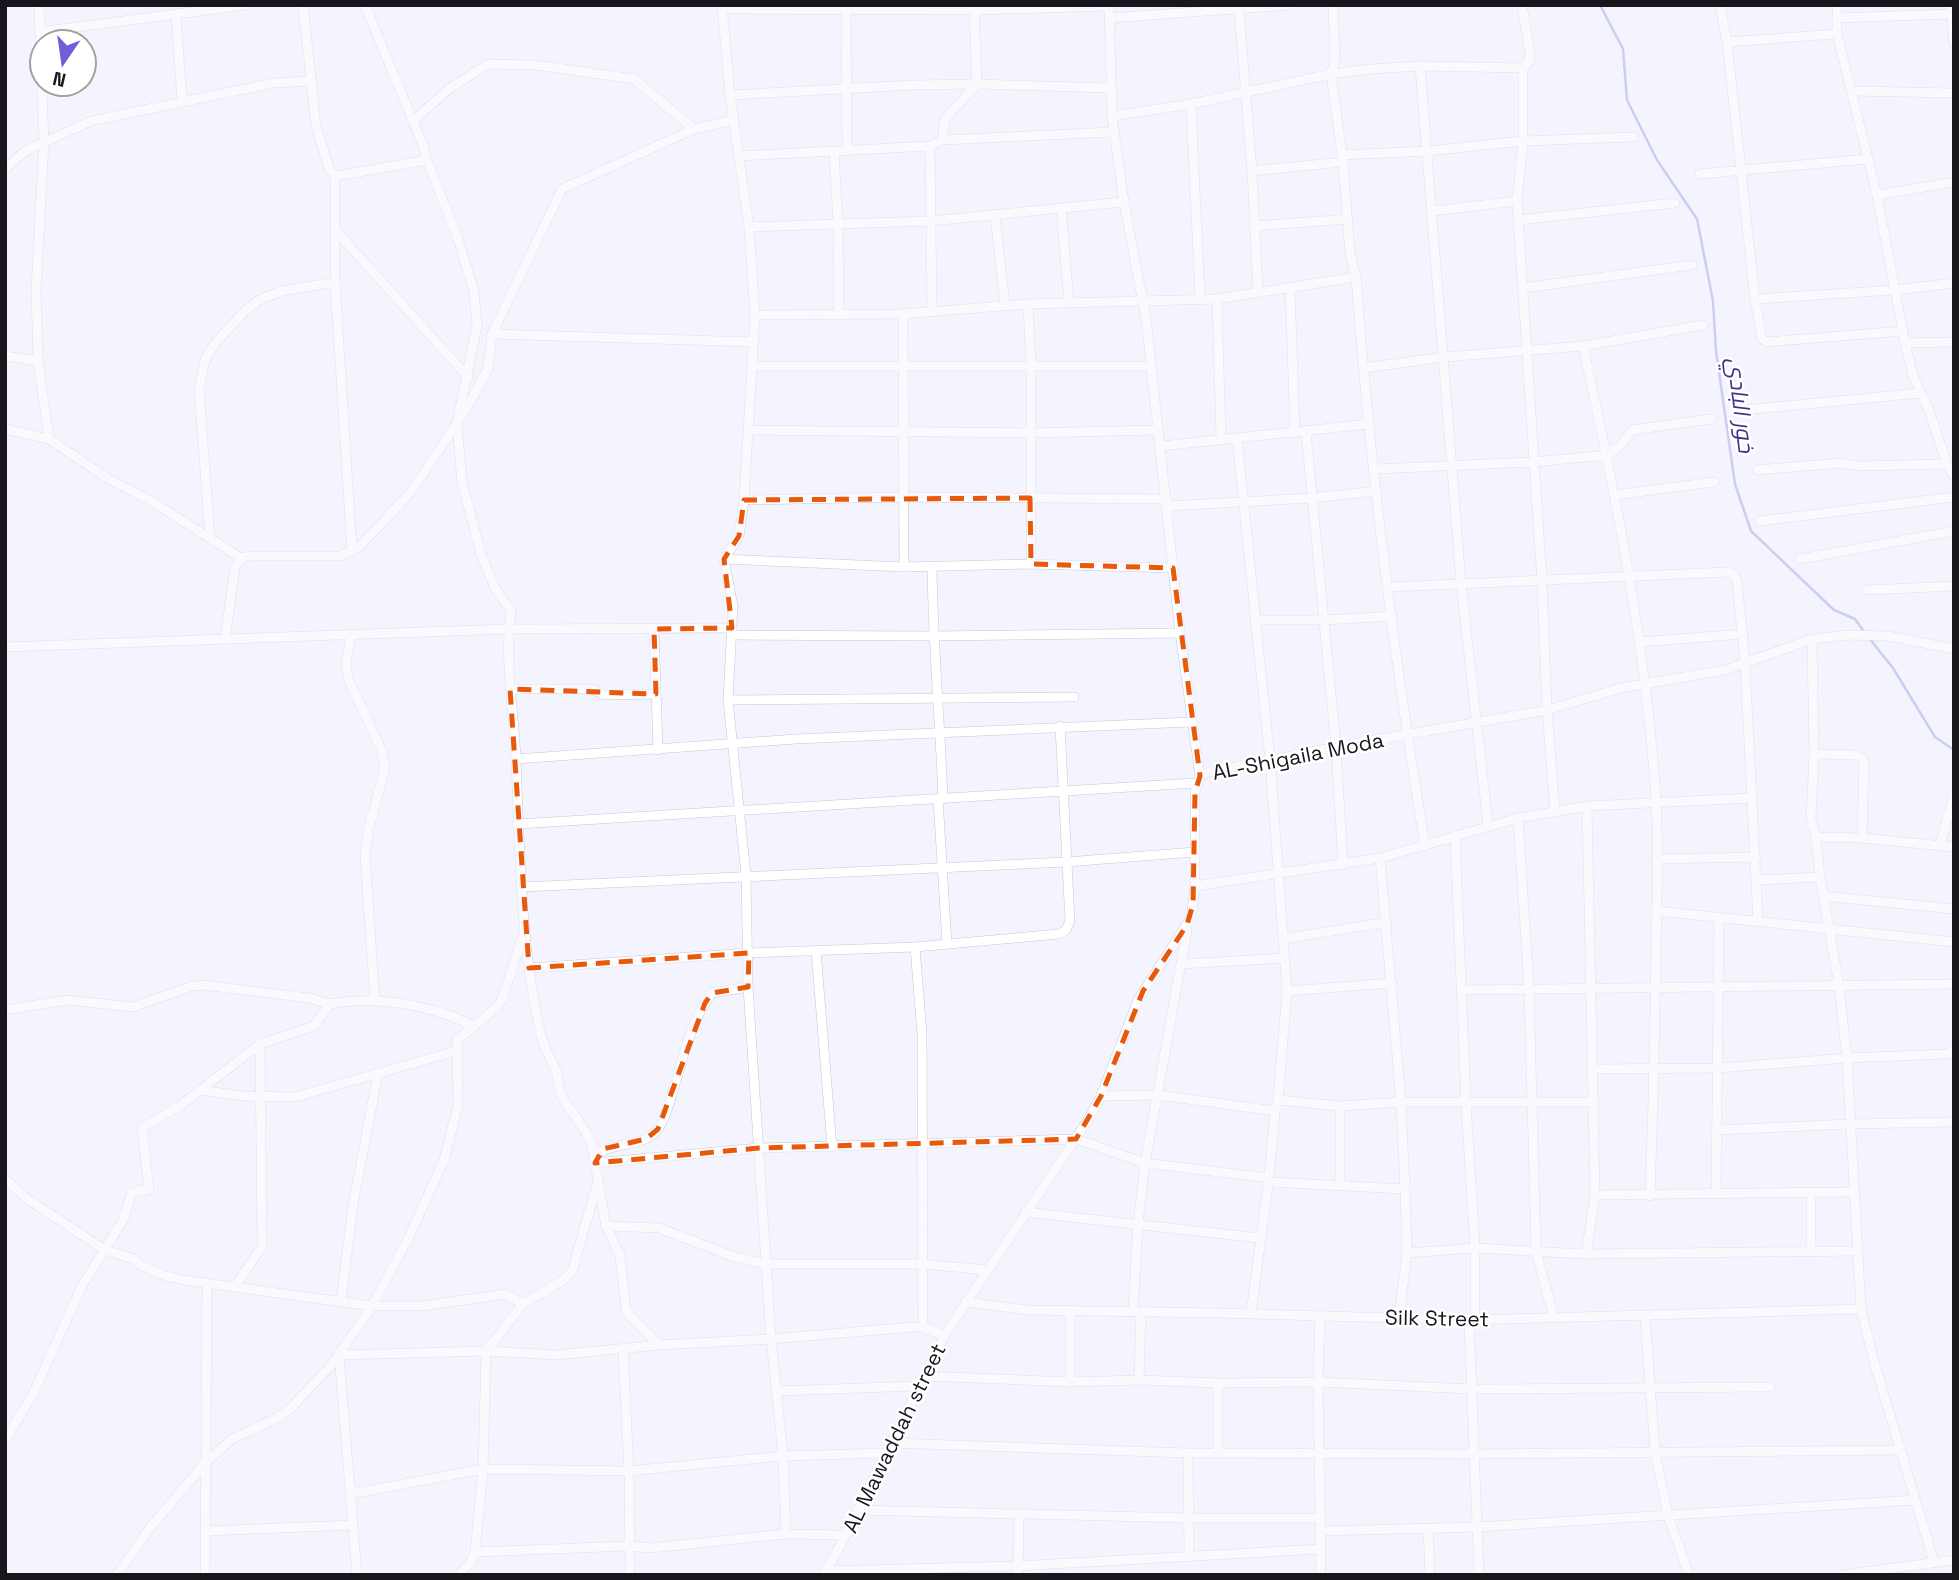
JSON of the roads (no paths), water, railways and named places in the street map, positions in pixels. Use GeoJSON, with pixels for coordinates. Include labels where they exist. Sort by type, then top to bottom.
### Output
{"type":"FeatureCollection","features":[{"type":"Feature","properties":{"kind":"street"},"geometry":{"type":"LineString","coordinates":[[39,5],[40,28]]}},
{"type":"Feature","properties":{"kind":"street"},"geometry":{"type":"LineString","coordinates":[[70,28],[245,5]]}},
{"type":"Feature","properties":{"kind":"street"},"geometry":{"type":"LineString","coordinates":[[303,5],[316,126],[330,171],[335,175],[427,160]]}},
{"type":"Feature","properties":{"kind":"street"},"geometry":{"type":"LineString","coordinates":[[365,5],[423,145],[474,291],[477,326],[457,423],[462,482],[481,554],[495,587],[511,611],[510,689],[516,759],[517,824],[525,929],[542,1037],[557,1074],[559,1090],[587,1133],[595,1159],[606,1226],[620,1255],[626,1309],[659,1345]]}},
{"type":"Feature","properties":{"kind":"street"},"geometry":{"type":"LineString","coordinates":[[1110,19],[1290,5]]}},
{"type":"Feature","properties":{"kind":"street"},"geometry":{"type":"LineString","coordinates":[[1333,5],[1335,60],[1331,74],[1343,159],[1350,254],[1356,277],[1369,424],[1407,735],[1425,846]]}},
{"type":"Feature","properties":{"kind":"street"},"geometry":{"type":"LineString","coordinates":[[1522,5],[1530,53],[1529,61],[1523,68],[1522,141],[1517,201],[1555,812]]}},
{"type":"Feature","properties":{"kind":"street"},"geometry":{"type":"LineString","coordinates":[[1720,5],[1727,42],[1755,299],[1762,339],[1767,342],[1903,331]]}},
{"type":"Feature","properties":{"kind":"street"},"geometry":{"type":"LineString","coordinates":[[1757,470],[1841,463],[1952,470],[1913,376],[1877,195],[1837,34],[1837,5]]}},
{"type":"Feature","properties":{"kind":"street"},"geometry":{"type":"LineString","coordinates":[[517,824],[738,811],[940,799],[1198,780],[1146,319],[1124,202],[1112,116],[1109,6],[722,7],[730,95],[749,227],[755,315],[744,500],[739,536],[724,559],[733,607],[728,701],[738,811],[746,875],[748,987],[771,1339],[783,1456],[786,1534]]}},
{"type":"Feature","properties":{"kind":"street"},"geometry":{"type":"LineString","coordinates":[[846,8],[847,150]]}},
{"type":"Feature","properties":{"kind":"street"},"geometry":{"type":"LineString","coordinates":[[942,140],[944,119],[977,84],[974,8]]}},
{"type":"Feature","properties":{"kind":"street"},"geometry":{"type":"LineString","coordinates":[[1239,10],[1258,292]]}},
{"type":"Feature","properties":{"kind":"street"},"geometry":{"type":"LineString","coordinates":[[1837,18],[1951,10],[1954,43]]}},
{"type":"Feature","properties":{"kind":"street"},"geometry":{"type":"LineString","coordinates":[[176,14],[182,101]]}},
{"type":"Feature","properties":{"kind":"street"},"geometry":{"type":"LineString","coordinates":[[1727,42],[1837,34]]}},
{"type":"Feature","properties":{"kind":"street"},"geometry":{"type":"LineString","coordinates":[[412,121],[450,88],[488,64],[536,65],[634,79],[694,129]]}},
{"type":"Feature","properties":{"kind":"street"},"geometry":{"type":"LineString","coordinates":[[1420,66],[1461,583],[1488,825]]}},
{"type":"Feature","properties":{"kind":"street"},"geometry":{"type":"LineString","coordinates":[[1112,116],[1191,104],[1331,74],[1371,69],[1420,66],[1523,68]]}},
{"type":"Feature","properties":{"kind":"street"},"geometry":{"type":"LineString","coordinates":[[5,169],[25,151],[91,121],[274,83],[312,81]]}},
{"type":"Feature","properties":{"kind":"street"},"geometry":{"type":"LineString","coordinates":[[730,95],[977,84],[1110,89]]}},
{"type":"Feature","properties":{"kind":"street"},"geometry":{"type":"LineString","coordinates":[[1852,91],[1954,93]]}},
{"type":"Feature","properties":{"kind":"street"},"geometry":{"type":"LineString","coordinates":[[42,98],[44,143],[36,289],[38,361],[49,439]]}},
{"type":"Feature","properties":{"kind":"street"},"geometry":{"type":"LineString","coordinates":[[1191,104],[1200,298]]}},
{"type":"Feature","properties":{"kind":"street"},"geometry":{"type":"LineString","coordinates":[[225,639],[235,566],[241,558],[340,556],[365,541],[411,492],[457,423],[488,369],[492,334],[562,189],[694,129],[734,120]]}},
{"type":"Feature","properties":{"kind":"street"},"geometry":{"type":"LineString","coordinates":[[740,156],[930,146],[942,140],[1114,132]]}},
{"type":"Feature","properties":{"kind":"street"},"geometry":{"type":"LineString","coordinates":[[1252,172],[1343,159],[1522,141],[1633,137]]}},
{"type":"Feature","properties":{"kind":"street"},"geometry":{"type":"LineString","coordinates":[[930,146],[932,312]]}},
{"type":"Feature","properties":{"kind":"street"},"geometry":{"type":"LineString","coordinates":[[834,152],[839,314]]}},
{"type":"Feature","properties":{"kind":"street"},"geometry":{"type":"LineString","coordinates":[[1700,174],[1868,159]]}},
{"type":"Feature","properties":{"kind":"street"},"geometry":{"type":"LineString","coordinates":[[335,175],[335,282],[352,551]]}},
{"type":"Feature","properties":{"kind":"street"},"geometry":{"type":"LineString","coordinates":[[1877,195],[1954,182]]}},
{"type":"Feature","properties":{"kind":"street"},"geometry":{"type":"LineString","coordinates":[[1433,211],[1517,201]]}},
{"type":"Feature","properties":{"kind":"street"},"geometry":{"type":"LineString","coordinates":[[749,227],[930,221],[1124,202]]}},
{"type":"Feature","properties":{"kind":"street"},"geometry":{"type":"LineString","coordinates":[[1518,220],[1675,203]]}},
{"type":"Feature","properties":{"kind":"street"},"geometry":{"type":"LineString","coordinates":[[1061,208],[1069,302]]}},
{"type":"Feature","properties":{"kind":"street"},"geometry":{"type":"LineString","coordinates":[[995,215],[1006,306]]}},
{"type":"Feature","properties":{"kind":"street"},"geometry":{"type":"LineString","coordinates":[[1254,226],[1348,219]]}},
{"type":"Feature","properties":{"kind":"street"},"geometry":{"type":"LineString","coordinates":[[336,231],[468,377]]}},
{"type":"Feature","properties":{"kind":"street"},"geometry":{"type":"LineString","coordinates":[[1523,288],[1692,265]]}},
{"type":"Feature","properties":{"kind":"street"},"geometry":{"type":"LineString","coordinates":[[755,315],[903,314],[1069,302],[1217,299],[1356,277]]}},
{"type":"Feature","properties":{"kind":"street"},"geometry":{"type":"LineString","coordinates":[[210,538],[199,389],[205,360],[215,343],[259,300],[282,291],[335,282]]}},
{"type":"Feature","properties":{"kind":"street"},"geometry":{"type":"LineString","coordinates":[[1755,299],[1895,290],[1954,283]]}},
{"type":"Feature","properties":{"kind":"street"},"geometry":{"type":"LineString","coordinates":[[1290,288],[1295,433]]}},
{"type":"Feature","properties":{"kind":"street"},"geometry":{"type":"LineString","coordinates":[[1217,299],[1221,438]]}},
{"type":"Feature","properties":{"kind":"street"},"geometry":{"type":"LineString","coordinates":[[1028,304],[1031,367],[1031,564]]}},
{"type":"Feature","properties":{"kind":"street"},"geometry":{"type":"LineString","coordinates":[[903,314],[904,567]]}},
{"type":"Feature","properties":{"kind":"street"},"geometry":{"type":"LineString","coordinates":[[1363,368],[1445,357],[1583,346],[1703,325]]}},
{"type":"Feature","properties":{"kind":"street"},"geometry":{"type":"LineString","coordinates":[[492,334],[754,342]]}},
{"type":"Feature","properties":{"kind":"street"},"geometry":{"type":"LineString","coordinates":[[1905,343],[1954,342]]}},
{"type":"Feature","properties":{"kind":"street"},"geometry":{"type":"LineString","coordinates":[[1583,346],[1630,577],[1645,683],[1656,801],[1656,988],[1650,1196]]}},
{"type":"Feature","properties":{"kind":"street"},"geometry":{"type":"LineString","coordinates":[[5,356],[38,361]]}},
{"type":"Feature","properties":{"kind":"street"},"geometry":{"type":"LineString","coordinates":[[752,366],[1151,366]]}},
{"type":"Feature","properties":{"kind":"street"},"geometry":{"type":"LineString","coordinates":[[1744,410],[1921,393]]}},
{"type":"Feature","properties":{"kind":"street"},"geometry":{"type":"LineString","coordinates":[[1375,469],[1534,462],[1607,455],[1620,446],[1632,430],[1712,419]]}},
{"type":"Feature","properties":{"kind":"street"},"geometry":{"type":"LineString","coordinates":[[1161,446],[1369,424]]}},
{"type":"Feature","properties":{"kind":"street"},"geometry":{"type":"LineString","coordinates":[[5,429],[49,439],[107,478],[153,502],[241,558]]}},
{"type":"Feature","properties":{"kind":"street"},"geometry":{"type":"LineString","coordinates":[[749,430],[1031,433],[1158,430]]}},
{"type":"Feature","properties":{"kind":"street"},"geometry":{"type":"LineString","coordinates":[[1306,432],[1336,747],[1343,865]]}},
{"type":"Feature","properties":{"kind":"street"},"geometry":{"type":"LineString","coordinates":[[1237,438],[1270,760],[1287,991],[1279,1100],[1275,1111],[1269,1180],[1259,1238],[1251,1313]]}},
{"type":"Feature","properties":{"kind":"street"},"geometry":{"type":"LineString","coordinates":[[1614,495],[1714,482]]}},
{"type":"Feature","properties":{"kind":"street"},"geometry":{"type":"LineString","coordinates":[[744,500],[902,497],[1244,501],[1312,498],[1377,491]]}},
{"type":"Feature","properties":{"kind":"street"},"geometry":{"type":"LineString","coordinates":[[1760,521],[1954,497]]}},
{"type":"Feature","properties":{"kind":"street"},"geometry":{"type":"LineString","coordinates":[[1800,559],[1954,531]]}},
{"type":"Feature","properties":{"kind":"street"},"geometry":{"type":"LineString","coordinates":[[724,559],[904,567],[1031,564],[1173,568]]}},
{"type":"Feature","properties":{"kind":"street"},"geometry":{"type":"LineString","coordinates":[[932,567],[932,636],[941,732],[940,799],[947,944]]}},
{"type":"Feature","properties":{"kind":"street"},"geometry":{"type":"LineString","coordinates":[[1389,587],[1727,572],[1734,575],[1737,581],[1745,663],[1758,921]]}},
{"type":"Feature","properties":{"kind":"street"},"geometry":{"type":"LineString","coordinates":[[1867,590],[1954,586]]}},
{"type":"Feature","properties":{"kind":"street"},"geometry":{"type":"LineString","coordinates":[[1255,620],[1392,616]]}},
{"type":"Feature","properties":{"kind":"street"},"geometry":{"type":"LineString","coordinates":[[5,647],[509,629],[654,629],[932,636],[1180,633]]}},
{"type":"Feature","properties":{"kind":"street"},"geometry":{"type":"LineString","coordinates":[[654,629],[658,750]]}},
{"type":"Feature","properties":{"kind":"street"},"geometry":{"type":"LineString","coordinates":[[1639,642],[1742,634]]}},
{"type":"Feature","properties":{"kind":"street"},"geometry":{"type":"LineString","coordinates":[[351,635],[346,663],[348,678],[382,751],[385,768],[368,831],[365,856],[374,1001]]}},
{"type":"Feature","properties":{"kind":"street","name":"AL-Shigaila Moda"},"geometry":{"type":"LineString","coordinates":[[965,1302],[1076,1139],[1101,1096],[1138,1000],[1191,918],[1195,886],[1198,780],[1209,772],[1547,710],[1645,683],[1725,670],[1812,639],[1848,635],[1888,636],[1954,649]]}},
{"type":"Feature","properties":{"kind":"street"},"geometry":{"type":"LineString","coordinates":[[1812,639],[1814,754],[1811,819],[1839,985],[1847,1058],[1861,1309],[1875,1366],[1934,1562]]}},
{"type":"Feature","properties":{"kind":"street"},"geometry":{"type":"LineString","coordinates":[[510,689],[593,689],[604,695],[656,694]]}},
{"type":"Feature","properties":{"kind":"street"},"geometry":{"type":"LineString","coordinates":[[728,701],[1074,697]]}},
{"type":"Feature","properties":{"kind":"street"},"geometry":{"type":"LineString","coordinates":[[516,759],[731,743],[1191,722]]}},
{"type":"Feature","properties":{"kind":"street"},"geometry":{"type":"LineString","coordinates":[[530,968],[749,953],[915,947],[1059,934],[1066,930],[1070,921],[1060,726]]}},
{"type":"Feature","properties":{"kind":"street"},"geometry":{"type":"LineString","coordinates":[[1814,754],[1856,755],[1864,760],[1862,838]]}},
{"type":"Feature","properties":{"kind":"street"},"geometry":{"type":"LineString","coordinates":[[1940,846],[1954,795]]}},
{"type":"Feature","properties":{"kind":"street"},"geometry":{"type":"LineString","coordinates":[[1195,886],[1380,858],[1488,825],[1587,806],[1752,798]]}},
{"type":"Feature","properties":{"kind":"street"},"geometry":{"type":"LineString","coordinates":[[1586,1254],[1595,1195],[1587,806]]}},
{"type":"Feature","properties":{"kind":"street"},"geometry":{"type":"LineString","coordinates":[[1518,818],[1534,1102],[1536,1251],[1554,1318]]}},
{"type":"Feature","properties":{"kind":"street"},"geometry":{"type":"LineString","coordinates":[[1455,835],[1475,1248],[1472,1389],[1479,1575]]}},
{"type":"Feature","properties":{"kind":"street"},"geometry":{"type":"LineString","coordinates":[[1816,837],[1862,838],[1954,847]]}},
{"type":"Feature","properties":{"kind":"street"},"geometry":{"type":"LineString","coordinates":[[522,887],[1066,862],[1195,852]]}},
{"type":"Feature","properties":{"kind":"street"},"geometry":{"type":"LineString","coordinates":[[1656,859],[1756,857]]}},
{"type":"Feature","properties":{"kind":"street"},"geometry":{"type":"LineString","coordinates":[[1380,858],[1401,1102],[1405,1189],[1407,1254],[1399,1317]]}},
{"type":"Feature","properties":{"kind":"street"},"geometry":{"type":"LineString","coordinates":[[1756,880],[1820,877]]}},
{"type":"Feature","properties":{"kind":"street"},"geometry":{"type":"LineString","coordinates":[[1823,896],[1954,909]]}},
{"type":"Feature","properties":{"kind":"street"},"geometry":{"type":"LineString","coordinates":[[1657,911],[1954,942]]}},
{"type":"Feature","properties":{"kind":"street"},"geometry":{"type":"LineString","coordinates":[[1716,1194],[1719,918]]}},
{"type":"Feature","properties":{"kind":"street"},"geometry":{"type":"LineString","coordinates":[[1283,939],[1387,922]]}},
{"type":"Feature","properties":{"kind":"street"},"geometry":{"type":"LineString","coordinates":[[1139,1380],[1138,1223],[1145,1163],[1187,925]]}},
{"type":"Feature","properties":{"kind":"street"},"geometry":{"type":"LineString","coordinates":[[117,1575],[149,1529],[205,1463],[232,1439],[290,1409],[339,1355],[372,1306],[415,1224],[444,1160],[458,1105],[456,1051],[459,1036],[497,1007],[502,1000],[525,929]]}},
{"type":"Feature","properties":{"kind":"street"},"geometry":{"type":"LineString","coordinates":[[915,947],[922,1034],[923,1327]]}},
{"type":"Feature","properties":{"kind":"street"},"geometry":{"type":"LineString","coordinates":[[816,951],[832,1147]]}},
{"type":"Feature","properties":{"kind":"street"},"geometry":{"type":"LineString","coordinates":[[1182,964],[1283,958]]}},
{"type":"Feature","properties":{"kind":"street"},"geometry":{"type":"LineString","coordinates":[[1287,991],[1392,983]]}},
{"type":"Feature","properties":{"kind":"street"},"geometry":{"type":"LineString","coordinates":[[1462,990],[1954,984]]}},
{"type":"Feature","properties":{"kind":"street"},"geometry":{"type":"LineString","coordinates":[[5,1010],[67,1000],[133,1007],[203,985],[309,998],[330,1004],[349,1000],[374,1001],[451,1014],[474,1026]]}},
{"type":"Feature","properties":{"kind":"street"},"geometry":{"type":"LineString","coordinates":[[595,1159],[608,1147],[646,1139],[658,1129],[705,1003],[712,993],[748,987]]}},
{"type":"Feature","properties":{"kind":"street"},"geometry":{"type":"LineString","coordinates":[[5,1440],[33,1394],[69,1310],[123,1220],[132,1193],[149,1189],[142,1128],[181,1105],[260,1044],[314,1026],[330,1004]]}},
{"type":"Feature","properties":{"kind":"street"},"geometry":{"type":"LineString","coordinates":[[234,1287],[262,1247],[260,1044]]}},
{"type":"Feature","properties":{"kind":"street"},"geometry":{"type":"LineString","coordinates":[[199,1090],[295,1097],[456,1051]]}},
{"type":"Feature","properties":{"kind":"street"},"geometry":{"type":"LineString","coordinates":[[1592,1069],[1719,1068],[1847,1058],[1948,1054],[1954,1051]]}},
{"type":"Feature","properties":{"kind":"street"},"geometry":{"type":"LineString","coordinates":[[341,1301],[353,1205],[378,1073]]}},
{"type":"Feature","properties":{"kind":"street"},"geometry":{"type":"LineString","coordinates":[[1101,1096],[1158,1095],[1275,1111]]}},
{"type":"Feature","properties":{"kind":"street"},"geometry":{"type":"LineString","coordinates":[[1279,1100],[1340,1106],[1401,1102],[1594,1102]]}},
{"type":"Feature","properties":{"kind":"street"},"geometry":{"type":"LineString","coordinates":[[1340,1106],[1340,1186]]}},
{"type":"Feature","properties":{"kind":"street"},"geometry":{"type":"LineString","coordinates":[[1717,1130],[1954,1122]]}},
{"type":"Feature","properties":{"kind":"street"},"geometry":{"type":"LineString","coordinates":[[595,1159],[759,1148],[1076,1139],[1145,1163],[1269,1180],[1405,1189]]}},
{"type":"Feature","properties":{"kind":"street"},"geometry":{"type":"LineString","coordinates":[[5,1179],[26,1198],[105,1250],[134,1259],[140,1265],[163,1275],[206,1284],[372,1306],[422,1306],[506,1294],[523,1304]]}},
{"type":"Feature","properties":{"kind":"street"},"geometry":{"type":"LineString","coordinates":[[458,1575],[469,1565],[475,1552],[483,1469],[486,1351],[523,1304],[562,1282],[572,1270],[598,1180]]}},
{"type":"Feature","properties":{"kind":"street"},"geometry":{"type":"LineString","coordinates":[[1811,1192],[1811,1251]]}},
{"type":"Feature","properties":{"kind":"street"},"geometry":{"type":"LineString","coordinates":[[1595,1195],[1853,1192]]}},
{"type":"Feature","properties":{"kind":"street"},"geometry":{"type":"LineString","coordinates":[[1025,1212],[1259,1238]]}},
{"type":"Feature","properties":{"kind":"street"},"geometry":{"type":"LineString","coordinates":[[606,1226],[659,1228],[732,1256],[766,1264],[922,1264],[987,1270]]}},
{"type":"Feature","properties":{"kind":"street"},"geometry":{"type":"LineString","coordinates":[[1407,1254],[1475,1248],[1586,1254],[1858,1251]]}},
{"type":"Feature","properties":{"kind":"street"},"geometry":{"type":"LineString","coordinates":[[205,1575],[206,1284]]}},
{"type":"Feature","properties":{"kind":"street","name":"Silk Street"},"geometry":{"type":"LineString","coordinates":[[965,1302],[1009,1309],[1472,1320],[1861,1309]]}},
{"type":"Feature","properties":{"kind":"street","name":"AL Mawaddah street"},"geometry":{"type":"LineString","coordinates":[[825,1573],[923,1376],[965,1302]]}},
{"type":"Feature","properties":{"kind":"street"},"geometry":{"type":"LineString","coordinates":[[1070,1311],[1070,1382]]}},
{"type":"Feature","properties":{"kind":"street"},"geometry":{"type":"LineString","coordinates":[[1320,1315],[1318,1382],[1321,1575]]}},
{"type":"Feature","properties":{"kind":"street"},"geometry":{"type":"LineString","coordinates":[[1645,1316],[1656,1452],[1668,1516],[1689,1575]]}},
{"type":"Feature","properties":{"kind":"street"},"geometry":{"type":"LineString","coordinates":[[339,1355],[486,1351],[556,1355],[659,1345],[923,1327],[944,1336]]}},
{"type":"Feature","properties":{"kind":"street"},"geometry":{"type":"LineString","coordinates":[[624,1349],[630,1575]]}},
{"type":"Feature","properties":{"kind":"street"},"geometry":{"type":"LineString","coordinates":[[339,1355],[357,1575]]}},
{"type":"Feature","properties":{"kind":"street"},"geometry":{"type":"LineString","coordinates":[[923,1376],[1070,1382],[1318,1382],[1472,1389],[1770,1387]]}},
{"type":"Feature","properties":{"kind":"street"},"geometry":{"type":"LineString","coordinates":[[1218,1453],[1219,1383]]}},
{"type":"Feature","properties":{"kind":"street"},"geometry":{"type":"LineString","coordinates":[[778,1391],[918,1386]]}},
{"type":"Feature","properties":{"kind":"street"},"geometry":{"type":"LineString","coordinates":[[891,1443],[1188,1453],[1320,1454],[1900,1450]]}},
{"type":"Feature","properties":{"kind":"street"},"geometry":{"type":"LineString","coordinates":[[351,1494],[483,1469],[629,1471],[783,1456],[885,1453]]}},
{"type":"Feature","properties":{"kind":"street"},"geometry":{"type":"LineString","coordinates":[[1188,1453],[1189,1555]]}},
{"type":"Feature","properties":{"kind":"street"},"geometry":{"type":"LineString","coordinates":[[1322,1531],[1477,1527],[1915,1500]]}},
{"type":"Feature","properties":{"kind":"street"},"geometry":{"type":"LineString","coordinates":[[858,1510],[1188,1518],[1321,1518]]}},
{"type":"Feature","properties":{"kind":"street"},"geometry":{"type":"LineString","coordinates":[[1017,1571],[1019,1515]]}},
{"type":"Feature","properties":{"kind":"street"},"geometry":{"type":"LineString","coordinates":[[205,1531],[353,1525]]}},
{"type":"Feature","properties":{"kind":"street"},"geometry":{"type":"LineString","coordinates":[[1428,1529],[1430,1575]]}},
{"type":"Feature","properties":{"kind":"street"},"geometry":{"type":"LineString","coordinates":[[475,1552],[628,1546],[651,1548],[786,1534],[846,1535]]}},
{"type":"Feature","properties":{"kind":"street"},"geometry":{"type":"LineString","coordinates":[[825,1573],[1017,1571],[1189,1555],[1321,1549]]}},
{"type":"Feature","properties":{"kind":"street"},"geometry":{"type":"LineString","coordinates":[[1842,1575],[1954,1560]]}},
{"type":"Feature","properties":{"kind":"waterway","name":"خور البادي"},"geometry":{"type":"LineString","coordinates":[[1600,5],[1623,49],[1627,100],[1657,160],[1697,219],[1713,301],[1716,351],[1735,484],[1751,531],[1834,610],[1855,619],[1865,633]]}},
{"type":"Feature","properties":{"kind":"waterway","name":"خور البادي"},"geometry":{"type":"LineString","coordinates":[[1869,638],[1893,668],[1935,737],[1954,750]]}}]}
